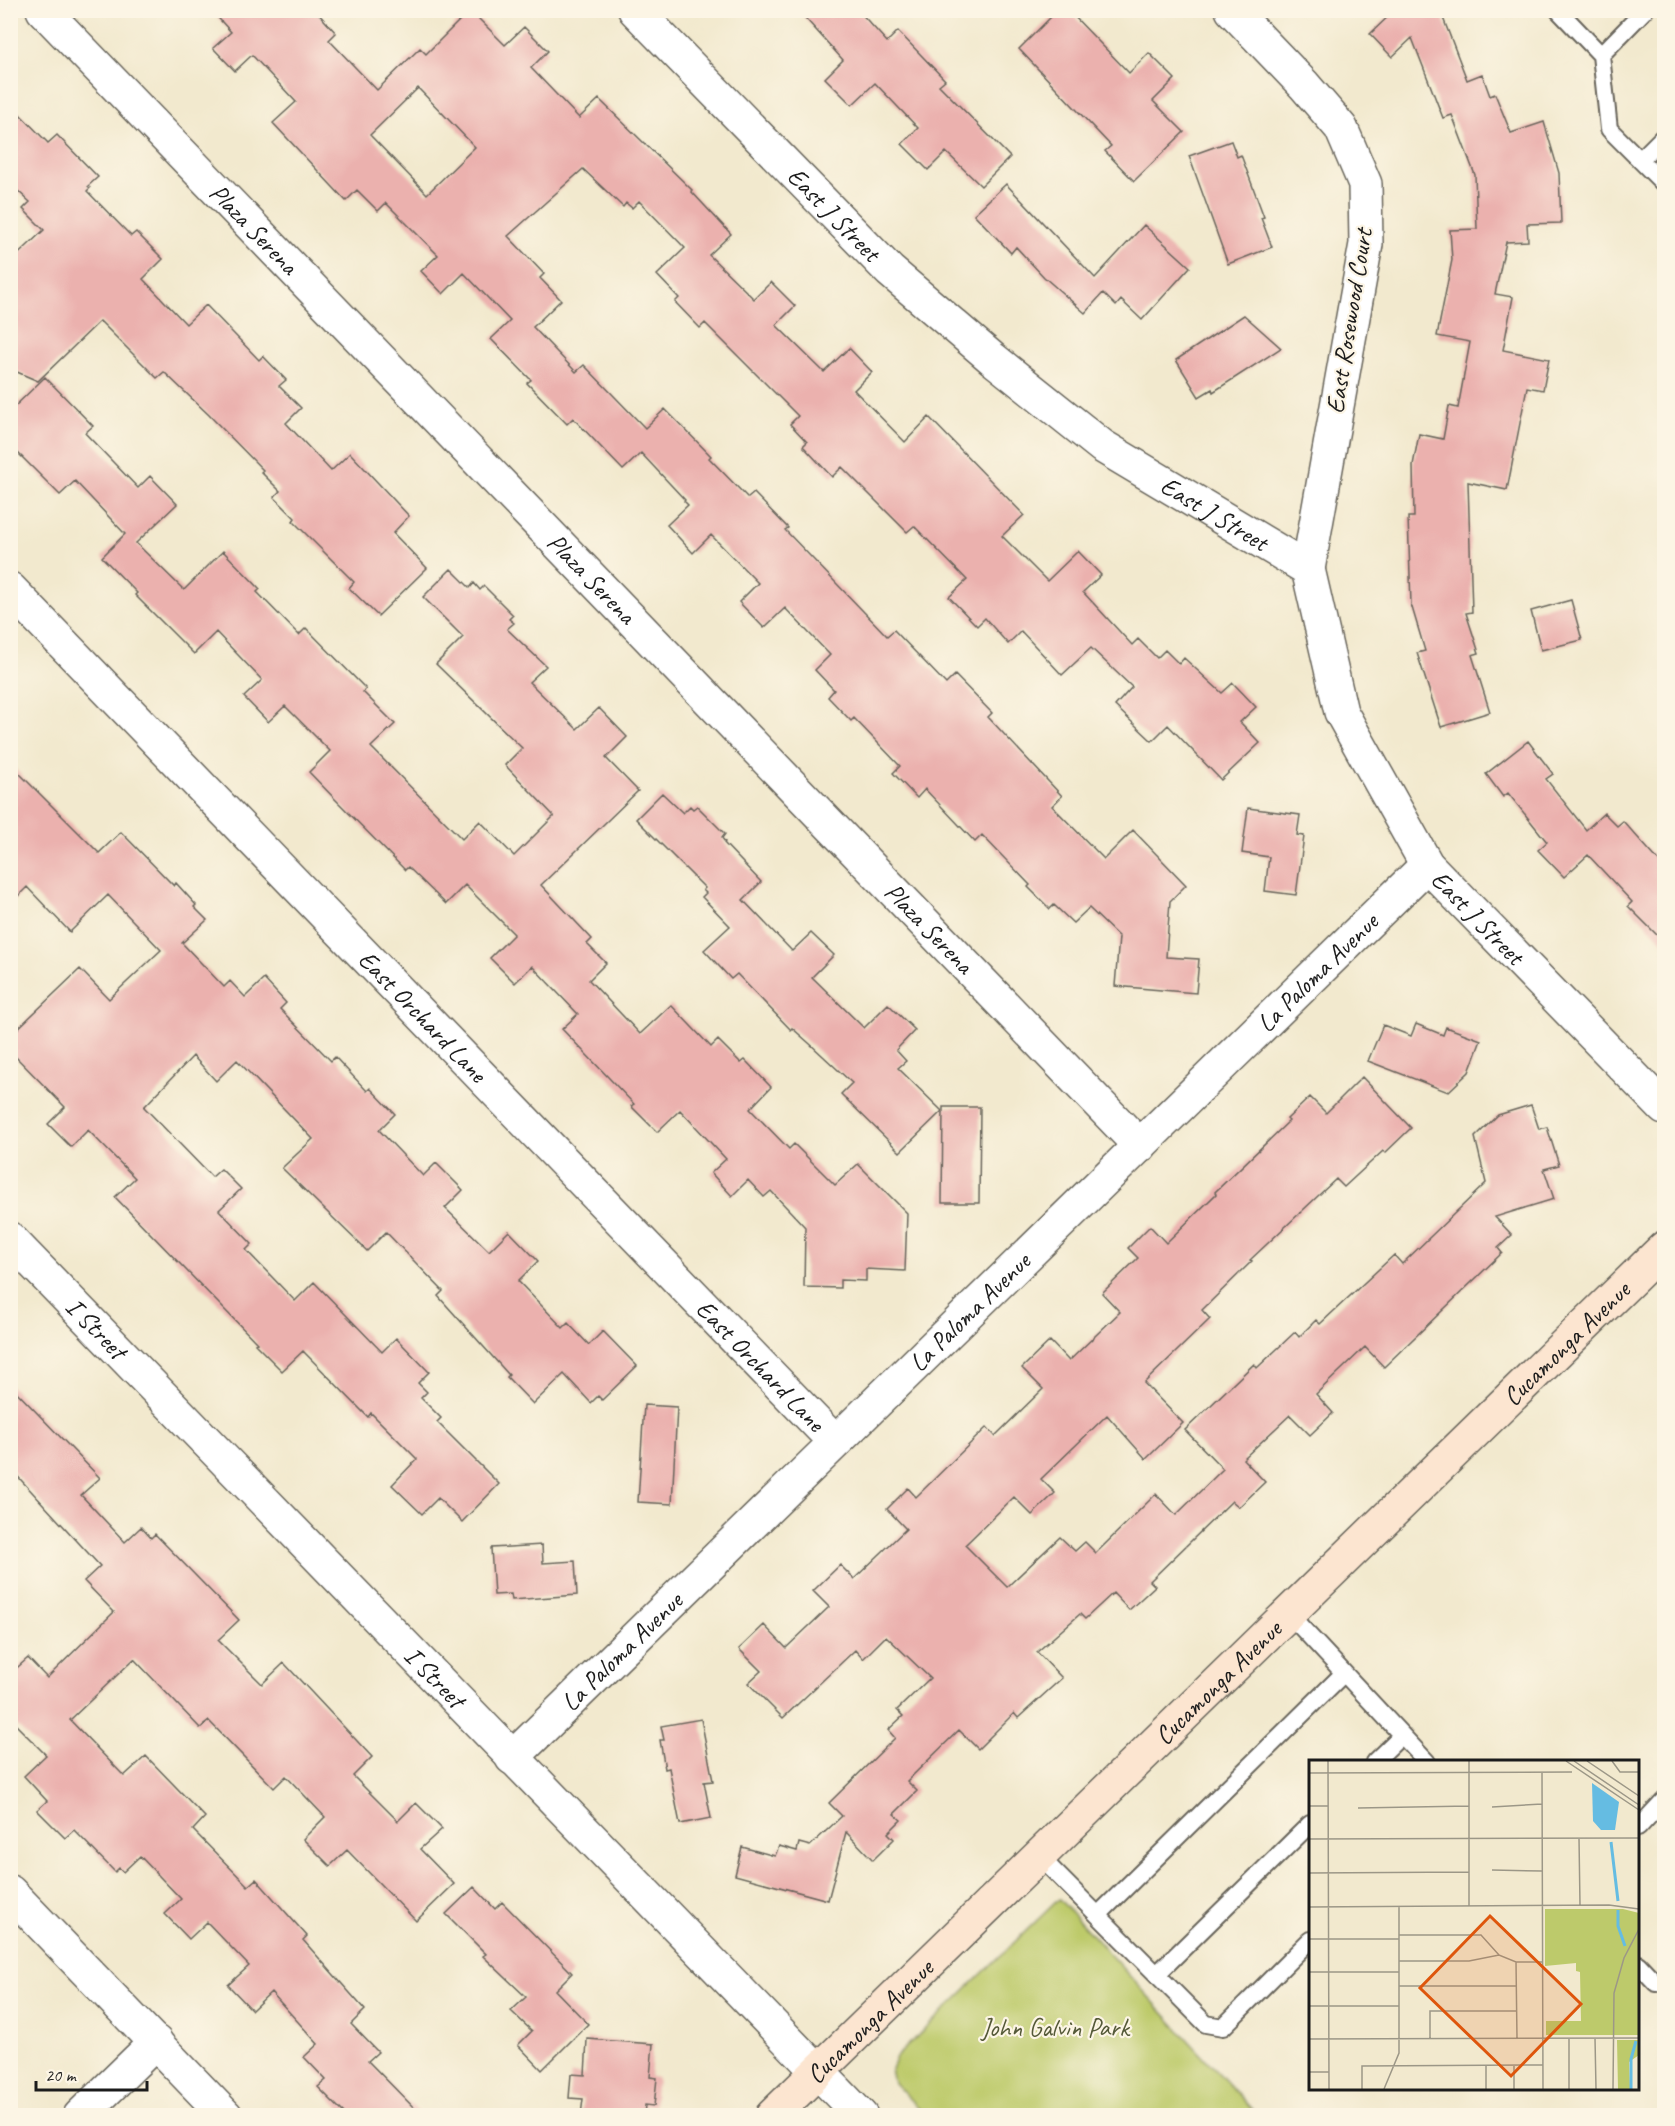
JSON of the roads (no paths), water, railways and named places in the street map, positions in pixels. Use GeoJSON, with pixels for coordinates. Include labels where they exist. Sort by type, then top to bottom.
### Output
{"type":"FeatureCollection","features":[{"type":"Feature","properties":{"kind":"street","name":"Plaza Serena"},"geometry":{"type":"LineString","coordinates":[[43,10],[1140,1146]]}},
{"type":"Feature","properties":{"kind":"street","name":"East J Street"},"geometry":{"type":"LineString","coordinates":[[635,10],[890,271],[993,359],[1102,446],[1308,568],[1341,712],[1427,865],[1665,1108]]}},
{"type":"Feature","properties":{"kind":"street","name":"East Rosewood Court"},"geometry":{"type":"LineString","coordinates":[[1232,10],[1304,85],[1341,128],[1365,184],[1366,244],[1308,568]]}},
{"type":"Feature","properties":{"kind":"street","name":"East Orchard Lane"},"geometry":{"type":"LineString","coordinates":[[10,589],[835,1442]]}},
{"type":"Feature","properties":{"kind":"street","name":"La Paloma Avenue"},"geometry":{"type":"LineString","coordinates":[[512,1758],[1427,865]]}},
{"type":"Feature","properties":{"kind":"street","name":"I Street"},"geometry":{"type":"LineString","coordinates":[[10,1239],[861,2115]]}},
{"type":"Feature","properties":{"kind":"street","name":"Cucamonga Avenue"},"geometry":{"type":"LineString","coordinates":[[772,2115],[1665,1248]]}},
{"type":"Feature","properties":{"kind":"street"},"geometry":{"type":"LineString","coordinates":[[10,1892],[226,2115]]}},
{"type":"Feature","properties":{"kind":"street"},"geometry":{"type":"LineString","coordinates":[[80,2115],[156,2042]]}},
{"type":"Feature","properties":{"kind":"lane"},"geometry":{"type":"LineString","coordinates":[[1558,10],[1601,55],[1609,129],[1665,184]]}},
{"type":"Feature","properties":{"kind":"lane"},"geometry":{"type":"LineString","coordinates":[[1601,55],[1645,10]]}},
{"type":"Feature","properties":{"kind":"lane"},"geometry":{"type":"LineString","coordinates":[[1640,160],[1665,136]]}},
{"type":"Feature","properties":{"kind":"lane"},"geometry":{"type":"LineString","coordinates":[[1288,1614],[1426,1760]]}},
{"type":"Feature","properties":{"kind":"lane"},"geometry":{"type":"LineString","coordinates":[[1098,1915],[1344,1673]]}},
{"type":"Feature","properties":{"kind":"lane"},"geometry":{"type":"LineString","coordinates":[[1375,1760],[1402,1735]]}},
{"type":"Feature","properties":{"kind":"lane"},"geometry":{"type":"LineString","coordinates":[[1639,1827],[1665,1800]]}},
{"type":"Feature","properties":{"kind":"lane"},"geometry":{"type":"LineString","coordinates":[[1157,1974],[1309,1826]]}},
{"type":"Feature","properties":{"kind":"lane"},"geometry":{"type":"LineString","coordinates":[[1039,1856],[1206,2024],[1223,2027],[1309,1942]]}},
{"type":"Feature","properties":{"kind":"lane"},"geometry":{"type":"LineString","coordinates":[[1639,1965],[1656,1983],[1665,1982]]}},
{"type":"Feature","properties":{"kind":"park label","name":"John Galvin Park"},"geometry":{"type":"Point","coordinates":[1055,2027]}}]}
